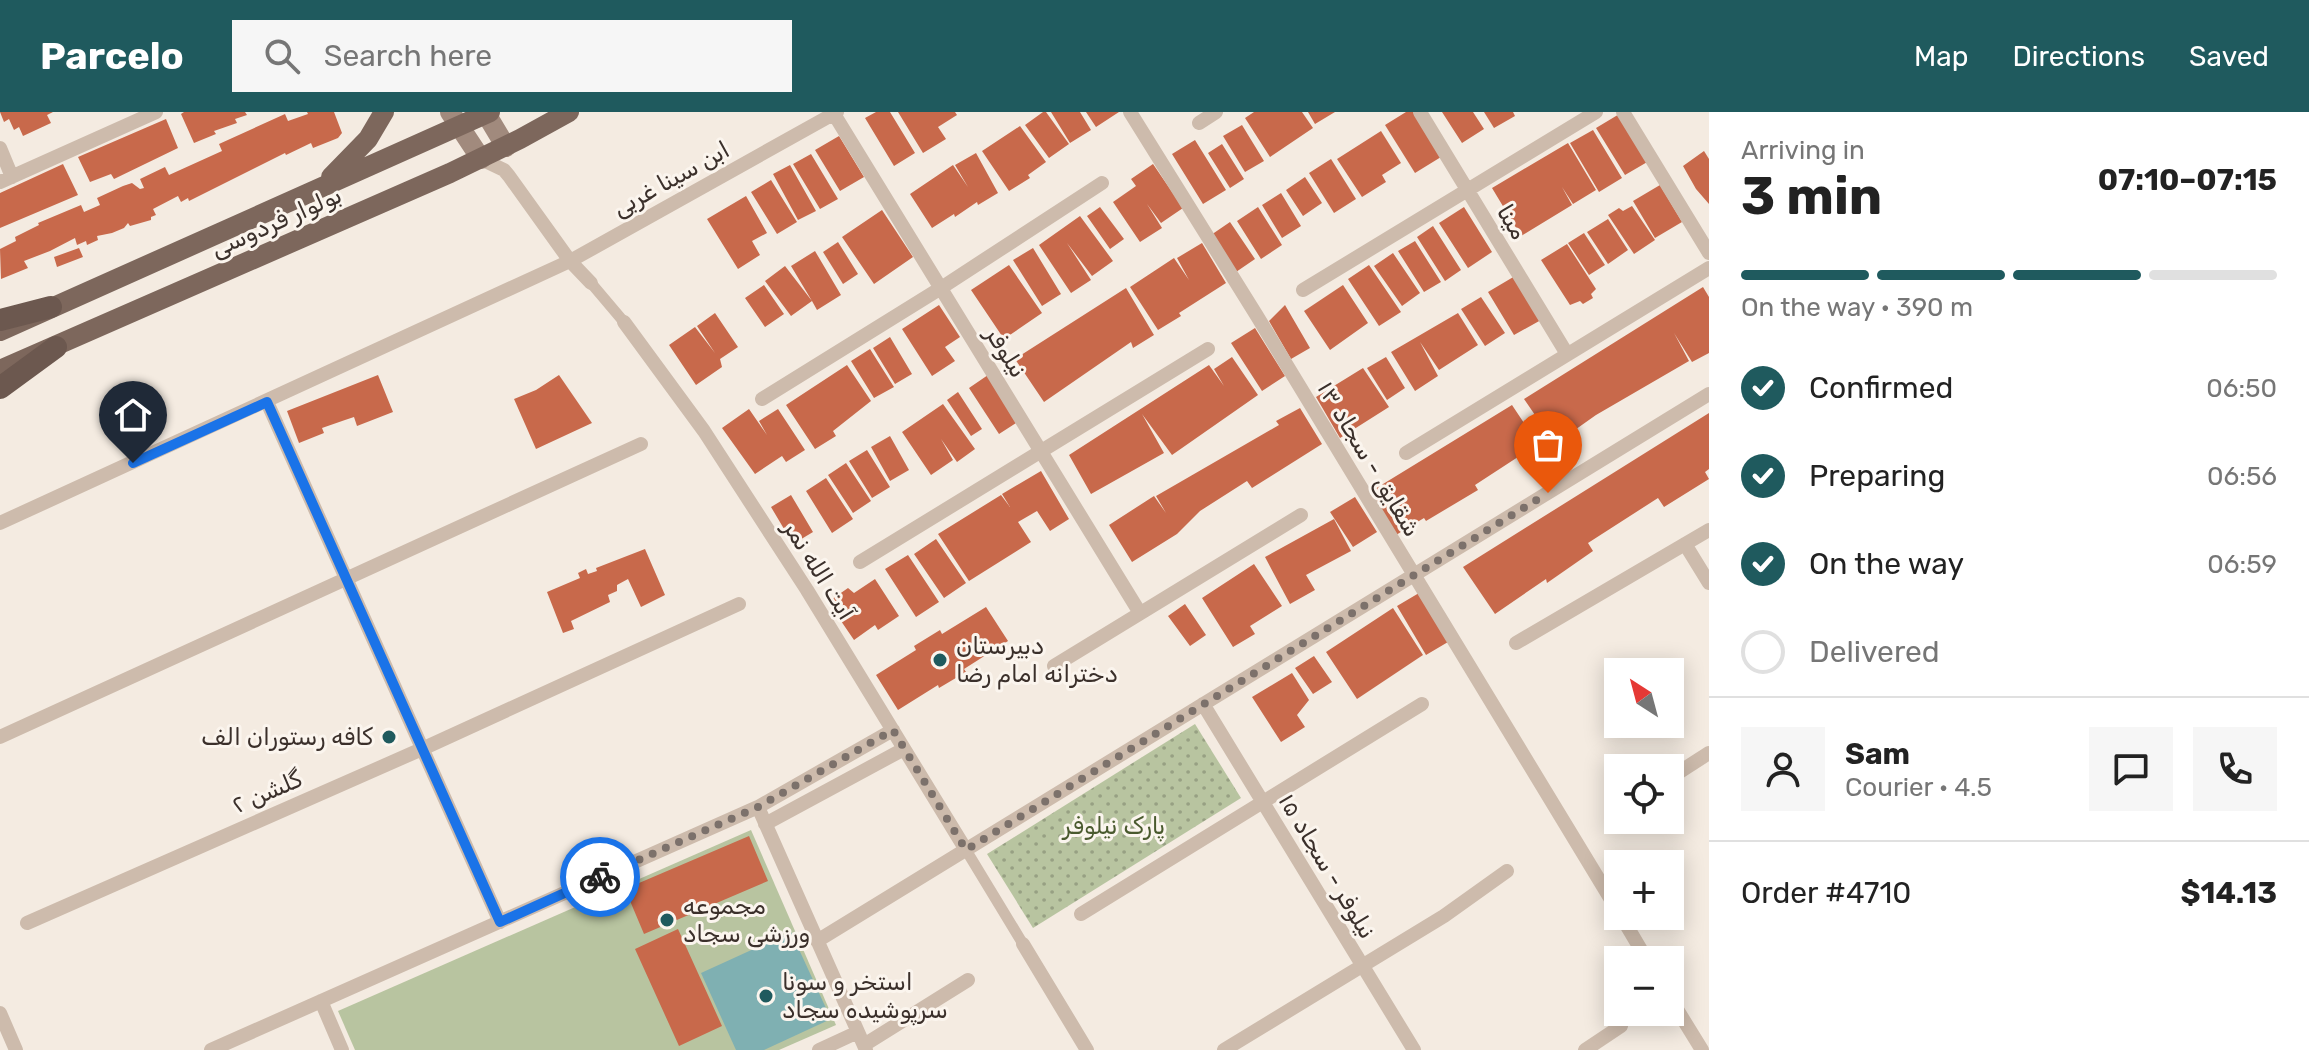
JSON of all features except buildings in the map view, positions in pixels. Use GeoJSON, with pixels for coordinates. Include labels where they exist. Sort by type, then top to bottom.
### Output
{"type":"FeatureCollection","features":[{"type":"Feature","properties":{"kind":"highway"},"geometry":{"type":"LineString","coordinates":[[0,320],[51,307]]}},
{"type":"Feature","properties":{"kind":"highway"},"geometry":{"type":"LineString","coordinates":[[0,388],[56,347]]}},
{"type":"Feature","properties":{"kind":"main road"},"geometry":{"type":"LineString","coordinates":[[324,185],[368,139],[384,112]]}},
{"type":"Feature","properties":{"kind":"main road","name":"بولوار فردوسی"},"geometry":{"type":"LineString","coordinates":[[0,370],[481,159],[569,112]]}},
{"type":"Feature","properties":{"kind":"main road"},"geometry":{"type":"LineString","coordinates":[[487,113],[506,147]]}},
{"type":"Feature","properties":{"kind":"main road","name":"بولوار فردوسی"},"geometry":{"type":"LineString","coordinates":[[0,331],[324,185],[455,119],[487,113]]}},
{"type":"Feature","properties":{"kind":"main road"},"geometry":{"type":"LineString","coordinates":[[455,119],[481,159]]}},
{"type":"Feature","properties":{"kind":"street"},"geometry":{"type":"LineString","coordinates":[[0,148],[6,179],[156,112]]}},
{"type":"Feature","properties":{"kind":"street","name":"شقایق - سجاد ۱۳"},"geometry":{"type":"LineString","coordinates":[[1130,112],[1604,889]]}},
{"type":"Feature","properties":{"kind":"street"},"geometry":{"type":"LineString","coordinates":[[1199,123],[1216,112]]}},
{"type":"Feature","properties":{"kind":"street","name":"مینا"},"geometry":{"type":"LineString","coordinates":[[1420,112],[1567,354]]}},
{"type":"Feature","properties":{"kind":"street"},"geometry":{"type":"LineString","coordinates":[[1303,290],[1596,112]]}},
{"type":"Feature","properties":{"kind":"street"},"geometry":{"type":"LineString","coordinates":[[1623,112],[1709,253]]}},
{"type":"Feature","properties":{"kind":"street","name":"ابن سینا غربی"},"geometry":{"type":"LineString","coordinates":[[0,523],[570,261],[835,113]]}},
{"type":"Feature","properties":{"kind":"street","name":"نیلوفر"},"geometry":{"type":"LineString","coordinates":[[835,113],[1140,613]]}},
{"type":"Feature","properties":{"kind":"street"},"geometry":{"type":"LineString","coordinates":[[504,170],[506,147]]}},
{"type":"Feature","properties":{"kind":"street"},"geometry":{"type":"LineString","coordinates":[[481,159],[504,170],[520,188],[570,261],[624,322]]}},
{"type":"Feature","properties":{"kind":"street"},"geometry":{"type":"LineString","coordinates":[[762,399],[1102,183]]}},
{"type":"Feature","properties":{"kind":"street"},"geometry":{"type":"LineString","coordinates":[[1406,453],[1709,268]]}},
{"type":"Feature","properties":{"kind":"street","name":"آیت الله نمر"},"geometry":{"type":"LineString","coordinates":[[624,322],[704,431],[807,590],[966,850]]}},
{"type":"Feature","properties":{"kind":"street"},"geometry":{"type":"LineString","coordinates":[[860,562],[1208,349]]}},
{"type":"Feature","properties":{"kind":"street"},"geometry":{"type":"LineString","coordinates":[[817,941],[1709,394]]}},
{"type":"Feature","properties":{"kind":"street"},"geometry":{"type":"LineString","coordinates":[[267,402],[500,922]]}},
{"type":"Feature","properties":{"kind":"street"},"geometry":{"type":"LineString","coordinates":[[0,737],[641,444]]}},
{"type":"Feature","properties":{"kind":"street"},"geometry":{"type":"LineString","coordinates":[[1054,666],[1301,515]]}},
{"type":"Feature","properties":{"kind":"street"},"geometry":{"type":"LineString","coordinates":[[1516,643],[1709,530]]}},
{"type":"Feature","properties":{"kind":"street"},"geometry":{"type":"LineString","coordinates":[[1685,544],[1709,583]]}},
{"type":"Feature","properties":{"kind":"street","name":"گلشن ۲"},"geometry":{"type":"LineString","coordinates":[[27,923],[422,749],[739,604]]}},
{"type":"Feature","properties":{"kind":"street","name":"نیلوفر - سجاد ۱۵"},"geometry":{"type":"LineString","coordinates":[[1203,704],[1414,1050]]}},
{"type":"Feature","properties":{"kind":"street"},"geometry":{"type":"LineString","coordinates":[[1081,914],[1422,704]]}},
{"type":"Feature","properties":{"kind":"street"},"geometry":{"type":"LineString","coordinates":[[211,1050],[758,807],[893,730]]}},
{"type":"Feature","properties":{"kind":"street"},"geometry":{"type":"LineString","coordinates":[[765,824],[904,749]]}},
{"type":"Feature","properties":{"kind":"street"},"geometry":{"type":"LineString","coordinates":[[1684,769],[1709,753]]}},
{"type":"Feature","properties":{"kind":"street"},"geometry":{"type":"LineString","coordinates":[[758,807],[862,1043]]}},
{"type":"Feature","properties":{"kind":"street"},"geometry":{"type":"LineString","coordinates":[[966,850],[1087,1050]]}},
{"type":"Feature","properties":{"kind":"street"},"geometry":{"type":"LineString","coordinates":[[1224,1050],[1444,916],[1507,871]]}},
{"type":"Feature","properties":{"kind":"street"},"geometry":{"type":"LineString","coordinates":[[819,1050],[862,1043],[968,980]]}},
{"type":"Feature","properties":{"kind":"street"},"geometry":{"type":"LineString","coordinates":[[321,1001],[342,1050]]}},
{"type":"Feature","properties":{"kind":"street"},"geometry":{"type":"LineString","coordinates":[[0,1013],[16,1050]]}},
{"type":"Feature","properties":{"kind":"street"},"geometry":{"type":"LineString","coordinates":[[1684,1021],[1702,1050]]}},
{"type":"Feature","properties":{"kind":"street"},"geometry":{"type":"LineString","coordinates":[[1585,1050],[1621,1026]]}},
{"type":"Feature","properties":{"kind":"green space","name":"پارک نیلوفر"},"geometry":{"type":"Polygon","coordinates":[[[1195,724],[1241,798],[1033,928],[987,854],[1195,724]]]}},
{"type":"Feature","properties":{"kind":"green space","name":"مجموعه ورزشی سجاد"},"geometry":{"type":"Polygon","coordinates":[[[751,830],[836,1025],[779,1050],[355,1050],[338,1011],[751,830]]]}},
{"type":"Feature","properties":{"kind":"water","name":"استخر و سونا سرپوشیده سجاد"},"geometry":{"type":"Polygon","coordinates":[[[791,932],[831,1019],[764,1050],[736,1050],[701,973],[791,932]]]}},
{"type":"Feature","properties":{"kind":"way so far"},"geometry":{"type":"LineString","coordinates":[[600,877],[758,807],[893,730],[966,850],[1548,493]]}},
{"type":"Feature","properties":{"kind":"place","name":"دبیرستان دخترانه امام رضا"},"geometry":{"type":"Point","coordinates":[940,660]}},
{"type":"Feature","properties":{"kind":"place","name":"کافه رستوران الف"},"geometry":{"type":"Point","coordinates":[389,737]}},
{"type":"Feature","properties":{"kind":"place","name":"مجموعه ورزشی سجاد"},"geometry":{"type":"Point","coordinates":[667,920]}},
{"type":"Feature","properties":{"kind":"place","name":"استخر و سونا سرپوشیده سجاد"},"geometry":{"type":"Point","coordinates":[766,996]}},
{"type":"Feature","properties":{"kind":"route"},"geometry":{"type":"LineString","coordinates":[[133,463],[267,402],[500,922],[600,877]]}}]}
